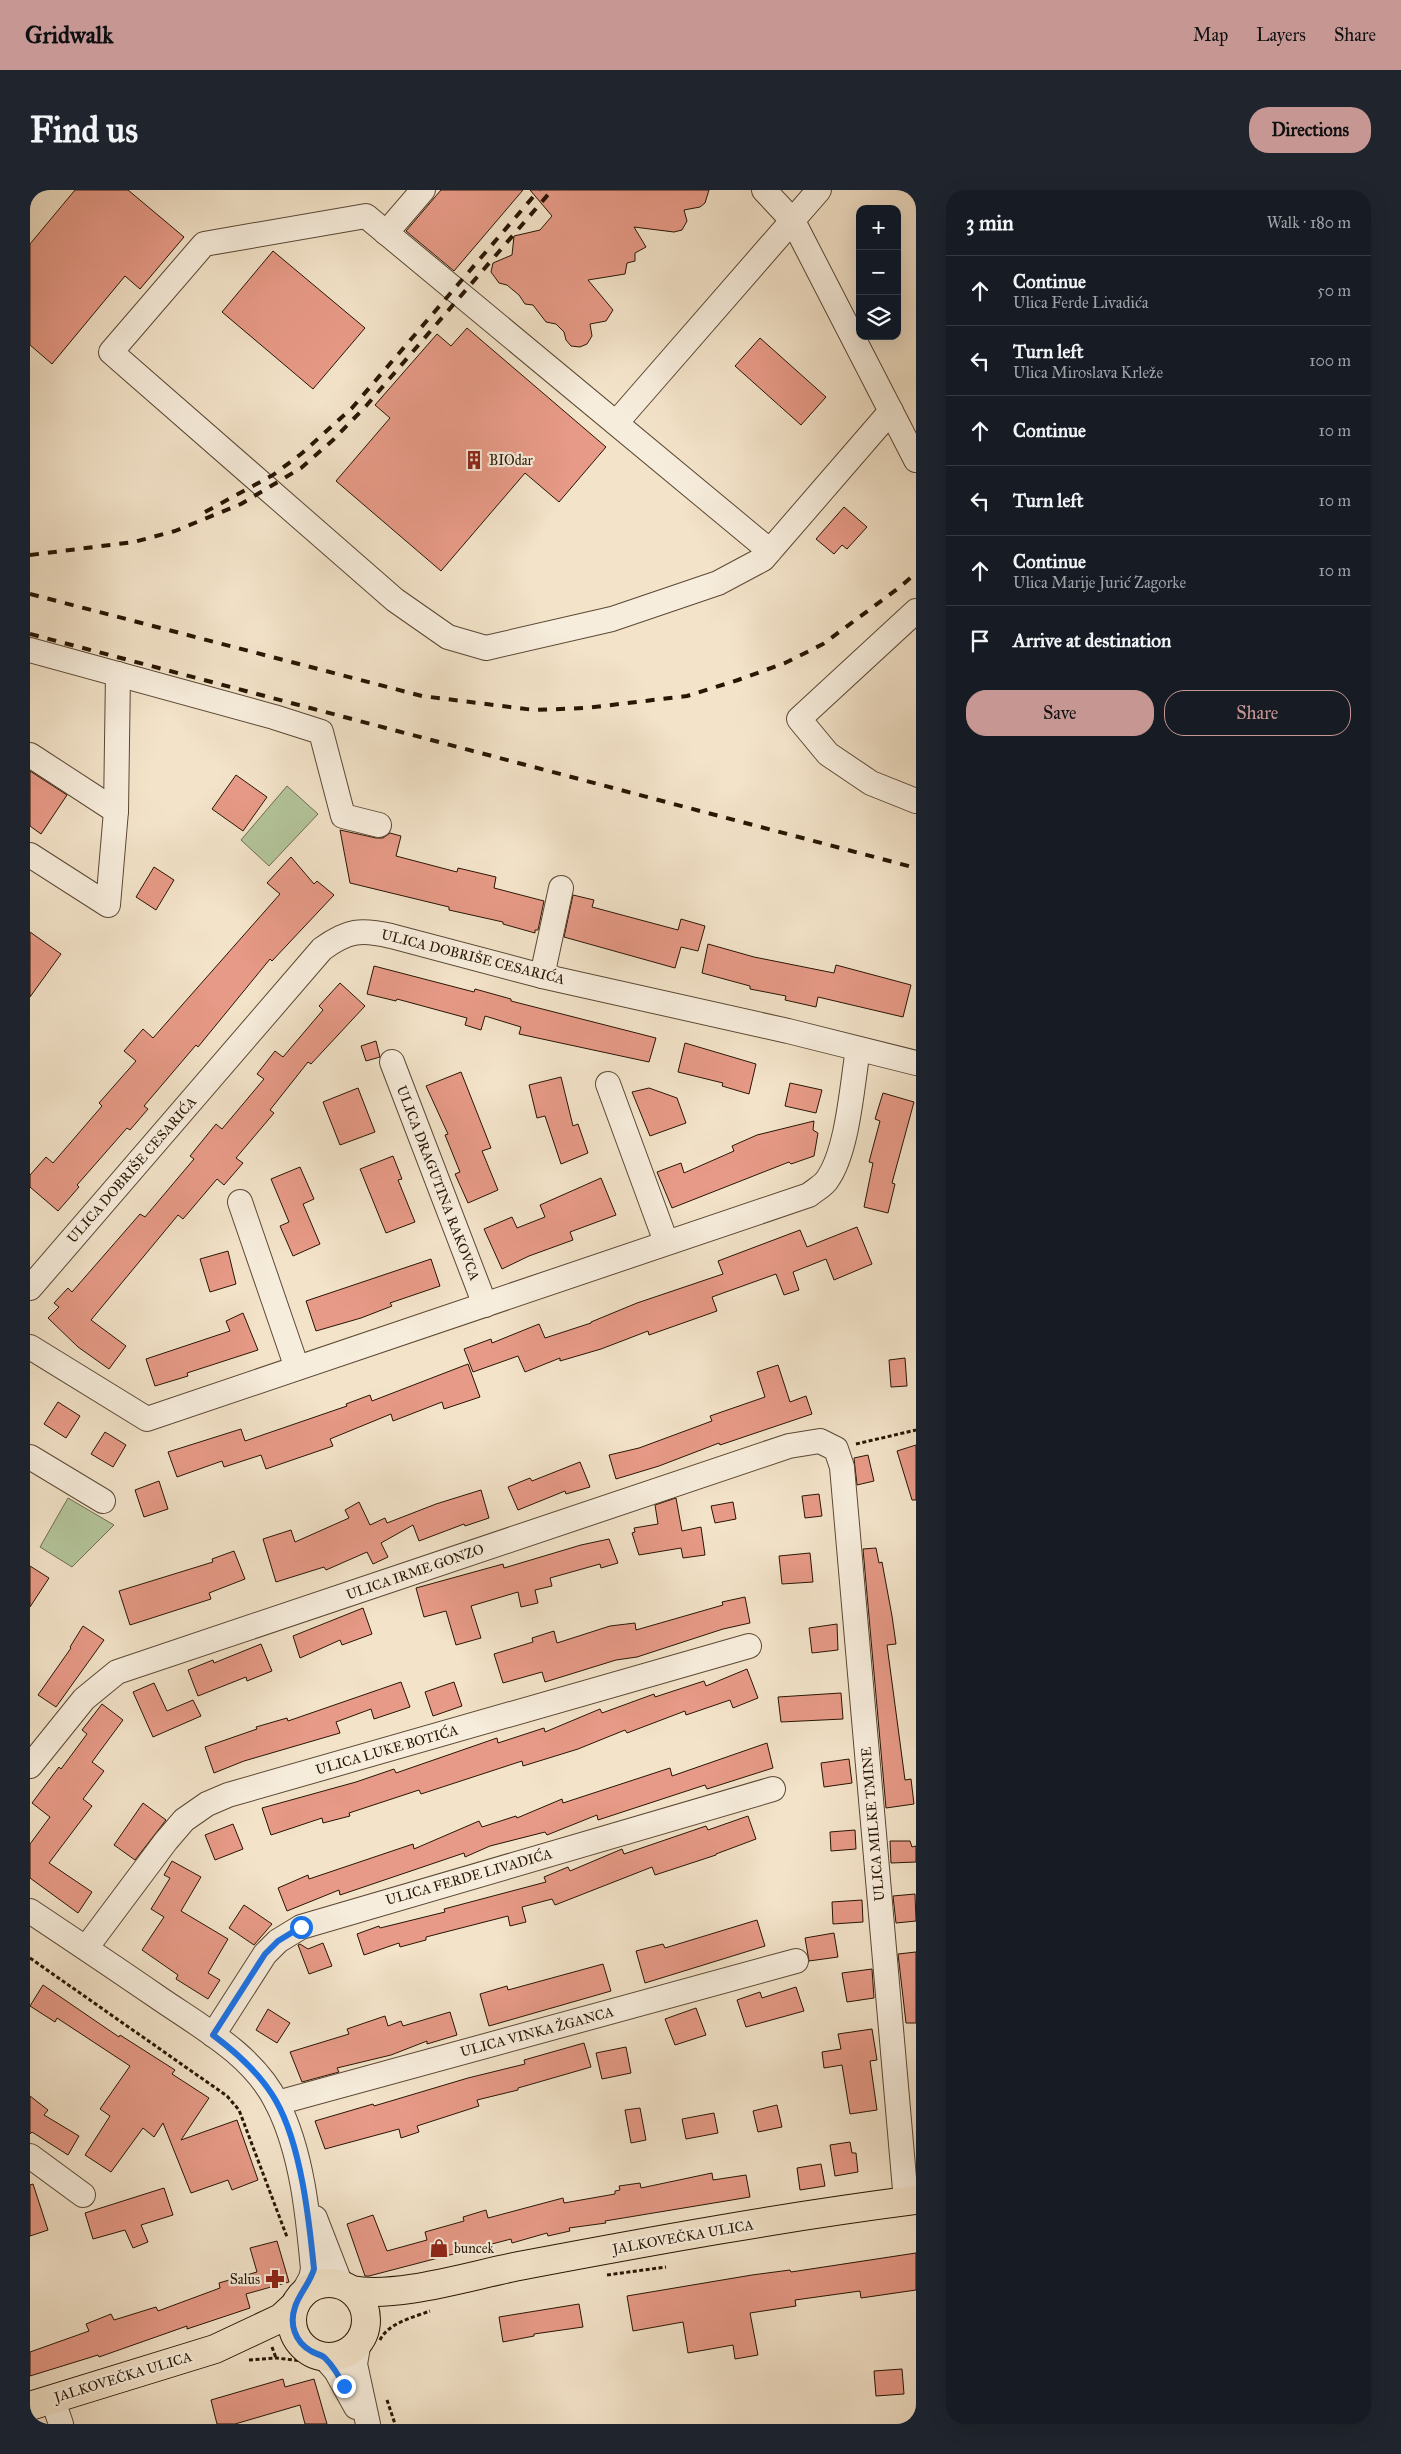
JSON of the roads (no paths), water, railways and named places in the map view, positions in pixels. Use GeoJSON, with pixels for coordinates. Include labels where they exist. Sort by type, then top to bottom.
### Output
{"type":"FeatureCollection","features":[{"type":"Feature","properties":{"kind":"main road","name":"JALKOVEČKA ULICA"},"geometry":{"type":"LineString","coordinates":[[346,2287],[376,2293],[451,2281],[751,2224],[911,2200]]}},
{"type":"Feature","properties":{"kind":"main road","name":"JALKOVEČKA ULICA"},"geometry":{"type":"LineString","coordinates":[[362,2336],[374,2321],[390,2310],[451,2281]]}},
{"type":"Feature","properties":{"kind":"main road"},"geometry":{"type":"LineString","coordinates":[[319,2284],[346,2287],[359,2298],[364,2309],[366,2320],[362,2336],[344,2354],[315,2352],[298,2340],[293,2329],[292,2317],[298,2300],[319,2284]]}},
{"type":"Feature","properties":{"kind":"main road","name":"JALKOVEČKA ULICA"},"geometry":{"type":"LineString","coordinates":[[215,2350],[281,2318],[298,2300]]}},
{"type":"Feature","properties":{"kind":"main road","name":"JALKOVEČKA ULICA"},"geometry":{"type":"LineString","coordinates":[[41,2402],[215,2350],[266,2343],[293,2344],[315,2352]]}},
{"type":"Feature","properties":{"kind":"street"},"geometry":{"type":"LineString","coordinates":[[386,233],[423,190]]}},
{"type":"Feature","properties":{"kind":"street"},"geometry":{"type":"LineString","coordinates":[[764,190],[793,220],[916,460]]}},
{"type":"Feature","properties":{"kind":"street"},"geometry":{"type":"LineString","coordinates":[[616,423],[819,190]]}},
{"type":"Feature","properties":{"kind":"street"},"geometry":{"type":"LineString","coordinates":[[770,550],[366,216],[204,244],[111,352],[395,600],[448,637],[486,648],[612,619],[718,583],[763,559],[892,412]]}},
{"type":"Feature","properties":{"kind":"street"},"geometry":{"type":"LineString","coordinates":[[916,611],[799,719],[828,754],[871,783],[916,801]]}},
{"type":"Feature","properties":{"kind":"street"},"geometry":{"type":"LineString","coordinates":[[30,650],[274,717],[321,732],[344,816],[379,825]]}},
{"type":"Feature","properties":{"kind":"street"},"geometry":{"type":"LineString","coordinates":[[30,855],[108,905],[116,811],[118,674]]}},
{"type":"Feature","properties":{"kind":"street"},"geometry":{"type":"LineString","coordinates":[[30,755],[116,811]]}},
{"type":"Feature","properties":{"kind":"street"},"geometry":{"type":"LineString","coordinates":[[542,976],[561,888]]}},
{"type":"Feature","properties":{"kind":"street","name":"ULICA DOBRIŠE CESARIĆA"},"geometry":{"type":"LineString","coordinates":[[30,1288],[322,949],[349,932],[368,931],[542,976],[916,1063]]}},
{"type":"Feature","properties":{"kind":"street"},"geometry":{"type":"LineString","coordinates":[[30,1347],[147,1419],[809,1195],[826,1182],[837,1164],[842,1148],[858,1049]]}},
{"type":"Feature","properties":{"kind":"street","name":"ULICA DRAGUTINA RAKOVCA"},"geometry":{"type":"LineString","coordinates":[[392,1062],[485,1305]]}},
{"type":"Feature","properties":{"kind":"street"},"geometry":{"type":"LineString","coordinates":[[608,1084],[666,1242]]}},
{"type":"Feature","properties":{"kind":"street"},"geometry":{"type":"LineString","coordinates":[[240,1202],[297,1368]]}},
{"type":"Feature","properties":{"kind":"street","name":"ULICA IRME GONZO"},"geometry":{"type":"LineString","coordinates":[[30,1766],[84,1699],[117,1672],[789,1446],[820,1441],[836,1448]]}},
{"type":"Feature","properties":{"kind":"street","name":"ULICA MILKE TMINE"},"geometry":{"type":"LineString","coordinates":[[836,1448],[842,1467],[911,2200]]}},
{"type":"Feature","properties":{"kind":"street"},"geometry":{"type":"LineString","coordinates":[[30,1457],[103,1501]]}},
{"type":"Feature","properties":{"kind":"street","name":"ULICA LUKE BOTIĆA"},"geometry":{"type":"LineString","coordinates":[[86,1948],[166,1841],[184,1820],[207,1804],[237,1792],[749,1646]]}},
{"type":"Feature","properties":{"kind":"street","name":"ULICA FERDE LIVADIĆA"},"geometry":{"type":"LineString","coordinates":[[213,2035],[265,1954],[278,1941],[301,1927],[773,1789]]}},
{"type":"Feature","properties":{"kind":"street"},"geometry":{"type":"LineString","coordinates":[[30,1911],[235,2051],[269,2090],[277,2103],[288,2132],[306,2198],[346,2287]]}},
{"type":"Feature","properties":{"kind":"street","name":"ULICA VINKA ŽGANCA"},"geometry":{"type":"LineString","coordinates":[[277,2103],[796,1962]]}},
{"type":"Feature","properties":{"kind":"street"},"geometry":{"type":"LineString","coordinates":[[36,2167],[83,2195]]}},
{"type":"Feature","properties":{"kind":"street"},"geometry":{"type":"LineString","coordinates":[[298,2300],[314,2269],[306,2198]]}},
{"type":"Feature","properties":{"kind":"street"},"geometry":{"type":"LineString","coordinates":[[362,2336],[355,2364],[367,2424]]}},
{"type":"Feature","properties":{"kind":"street"},"geometry":{"type":"LineString","coordinates":[[315,2352],[336,2371],[367,2424]]}},
{"type":"Feature","properties":{"kind":"street"},"geometry":{"type":"LineString","coordinates":[[41,2402],[61,2424]]}},
{"type":"Feature","properties":{"kind":"railway"},"geometry":{"type":"LineString","coordinates":[[205,512],[273,475],[301,454],[352,408],[539,190]]}},
{"type":"Feature","properties":{"kind":"railway"},"geometry":{"type":"LineString","coordinates":[[30,555],[134,542],[175,531],[241,504],[301,468],[333,440],[366,406],[552,190]]}},
{"type":"Feature","properties":{"kind":"railway"},"geometry":{"type":"LineString","coordinates":[[30,594],[422,696],[534,710],[586,708],[687,696],[738,680],[785,663],[823,644],[916,573]]}},
{"type":"Feature","properties":{"kind":"railway"},"geometry":{"type":"LineString","coordinates":[[30,634],[916,868]]}},
{"type":"Feature","properties":{"kind":"place","name":"BIOdar"},"geometry":{"type":"Point","coordinates":[474,460]}},
{"type":"Feature","properties":{"kind":"place","name":"buncek"},"geometry":{"type":"Point","coordinates":[439,2248]}},
{"type":"Feature","properties":{"kind":"place","name":"Salus"},"geometry":{"type":"Point","coordinates":[275,2279]}}]}
